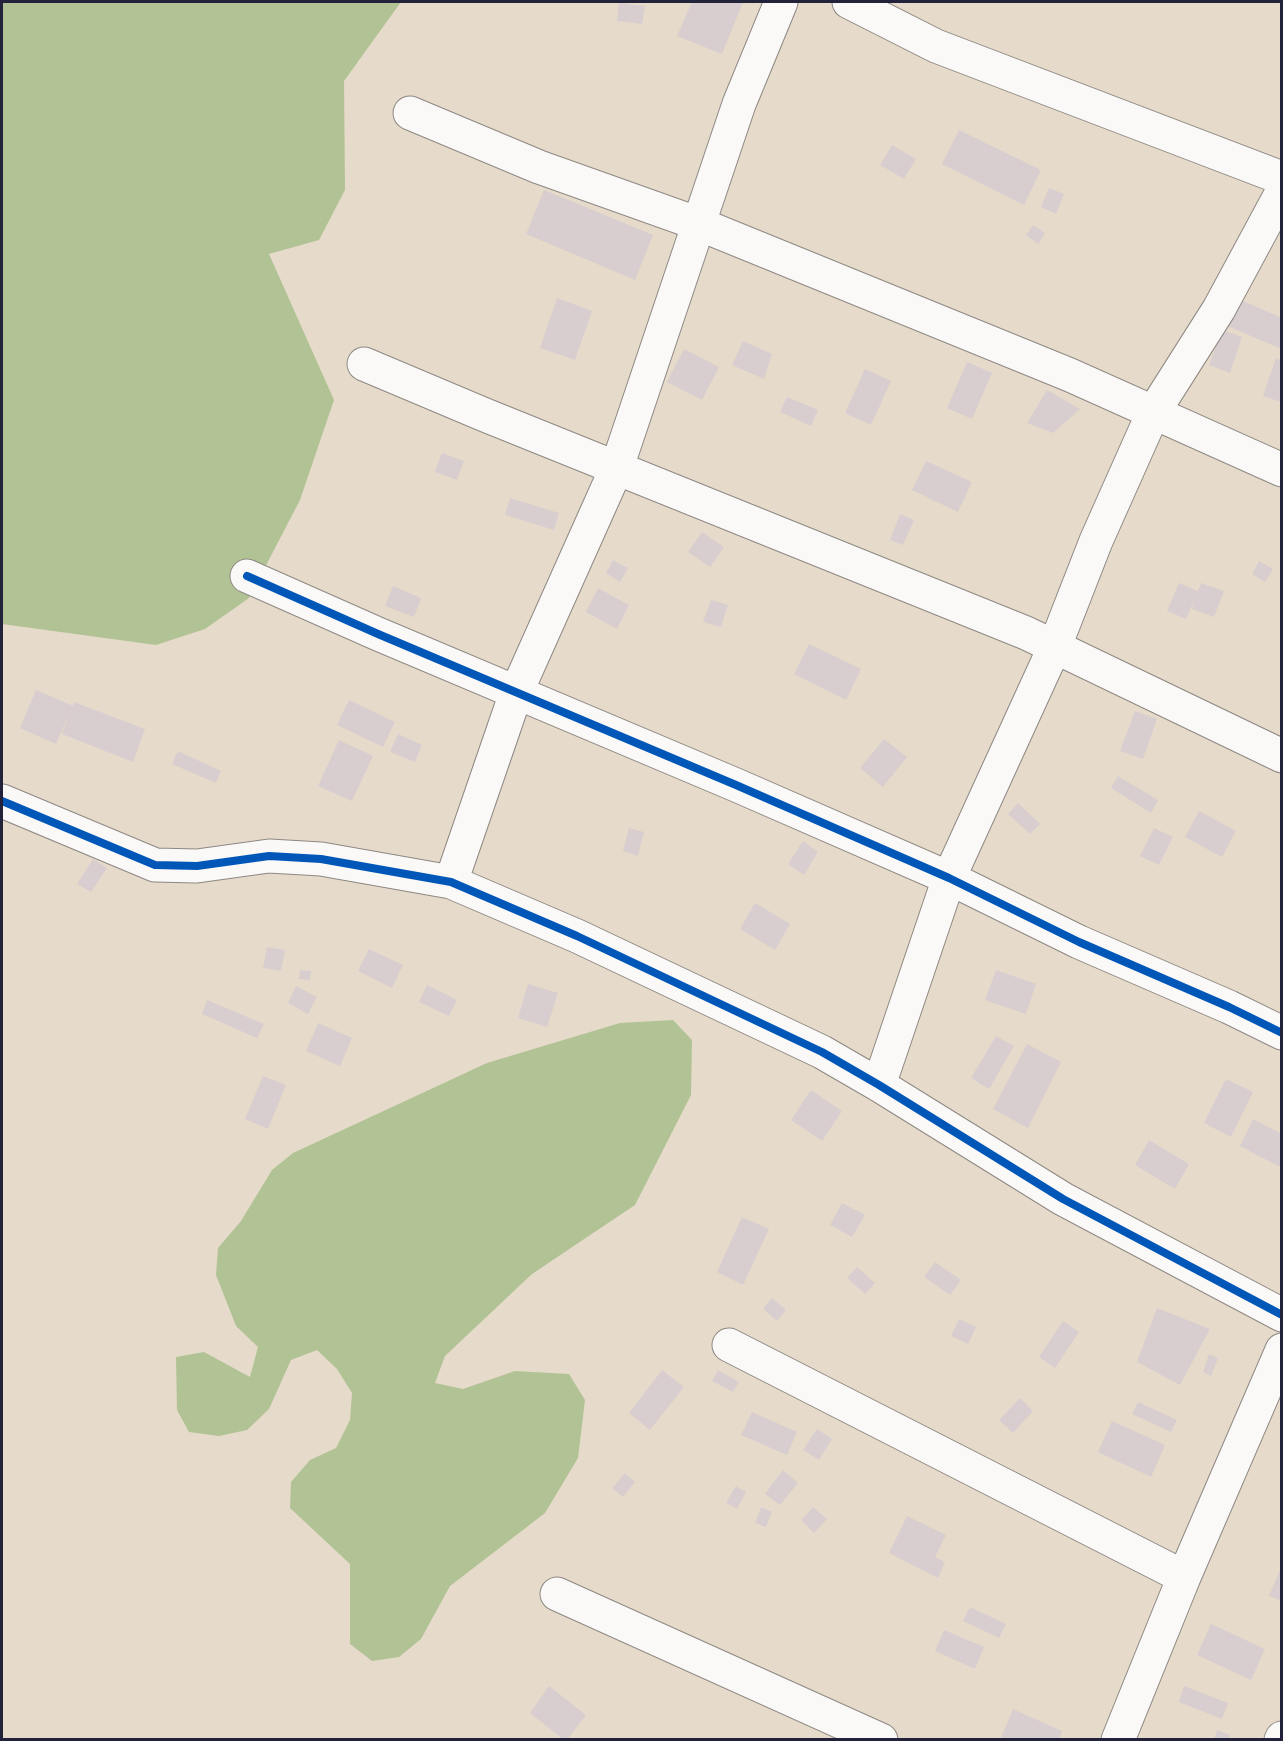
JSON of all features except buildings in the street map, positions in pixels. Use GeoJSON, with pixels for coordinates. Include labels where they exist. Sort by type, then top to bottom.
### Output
{"type":"FeatureCollection","features":[{"type":"Feature","properties":{"kind":"street"},"geometry":{"type":"LineString","coordinates":[[451,882],[516,693],[617,466],[739,104],[781,2]]}},
{"type":"Feature","properties":{"kind":"street"},"geometry":{"type":"LineString","coordinates":[[849,2],[936,46],[1281,178]]}},
{"type":"Feature","properties":{"kind":"street"},"geometry":{"type":"LineString","coordinates":[[410,113],[539,167],[699,224],[1059,371],[1281,470]]}},
{"type":"Feature","properties":{"kind":"street"},"geometry":{"type":"LineString","coordinates":[[879,1085],[950,878],[1055,646],[1096,541],[1153,413],[1219,309],[1281,192]]}},
{"type":"Feature","properties":{"kind":"street"},"geometry":{"type":"LineString","coordinates":[[364,364],[1055,646],[1281,756]]}},
{"type":"Feature","properties":{"kind":"street"},"geometry":{"type":"LineString","coordinates":[[247,576],[950,878],[1079,942],[1229,1007],[1281,1034]]}},
{"type":"Feature","properties":{"kind":"street"},"geometry":{"type":"LineString","coordinates":[[2,801],[155,865],[197,866],[279,856],[321,859],[451,882],[577,936],[822,1052],[1064,1199],[1281,1314]]}},
{"type":"Feature","properties":{"kind":"street"},"geometry":{"type":"LineString","coordinates":[[729,1345],[1184,1577]]}},
{"type":"Feature","properties":{"kind":"street"},"geometry":{"type":"LineString","coordinates":[[1118,1740],[1184,1577],[1281,1350]]}},
{"type":"Feature","properties":{"kind":"street"},"geometry":{"type":"LineString","coordinates":[[557,1594],[881,1740]]}},
{"type":"Feature","properties":{"kind":"green space"},"geometry":{"type":"Polygon","coordinates":[[[2,2],[401,2],[344,81],[345,190],[319,240],[269,254],[334,400],[300,500],[249,598],[205,629],[156,645],[2,624],[2,2]]]}},
{"type":"Feature","properties":{"kind":"green space"},"geometry":{"type":"Polygon","coordinates":[[[673,1020],[692,1040],[691,1095],[635,1205],[532,1274],[445,1356],[435,1383],[463,1389],[515,1371],[569,1374],[585,1400],[578,1458],[545,1513],[450,1586],[421,1639],[399,1657],[372,1661],[350,1644],[350,1564],[290,1508],[291,1482],[310,1460],[336,1448],[350,1420],[352,1393],[337,1369],[317,1350],[291,1360],[269,1409],[247,1430],[219,1436],[189,1432],[177,1410],[176,1357],[204,1352],[250,1377],[258,1347],[236,1326],[216,1275],[218,1248],[241,1221],[272,1170],[293,1153],[487,1063],[620,1023],[673,1020]]]}},
{"type":"Feature","properties":{"kind":"cycle path"},"geometry":{"type":"LineString","coordinates":[[247,576],[949,878],[1079,942],[1229,1007],[1282,1033]]}},
{"type":"Feature","properties":{"kind":"cycle path"},"geometry":{"type":"LineString","coordinates":[[2,801],[155,865],[197,866],[269,856],[321,859],[451,882],[577,936],[822,1052],[1063,1199],[1282,1315]]}}]}
